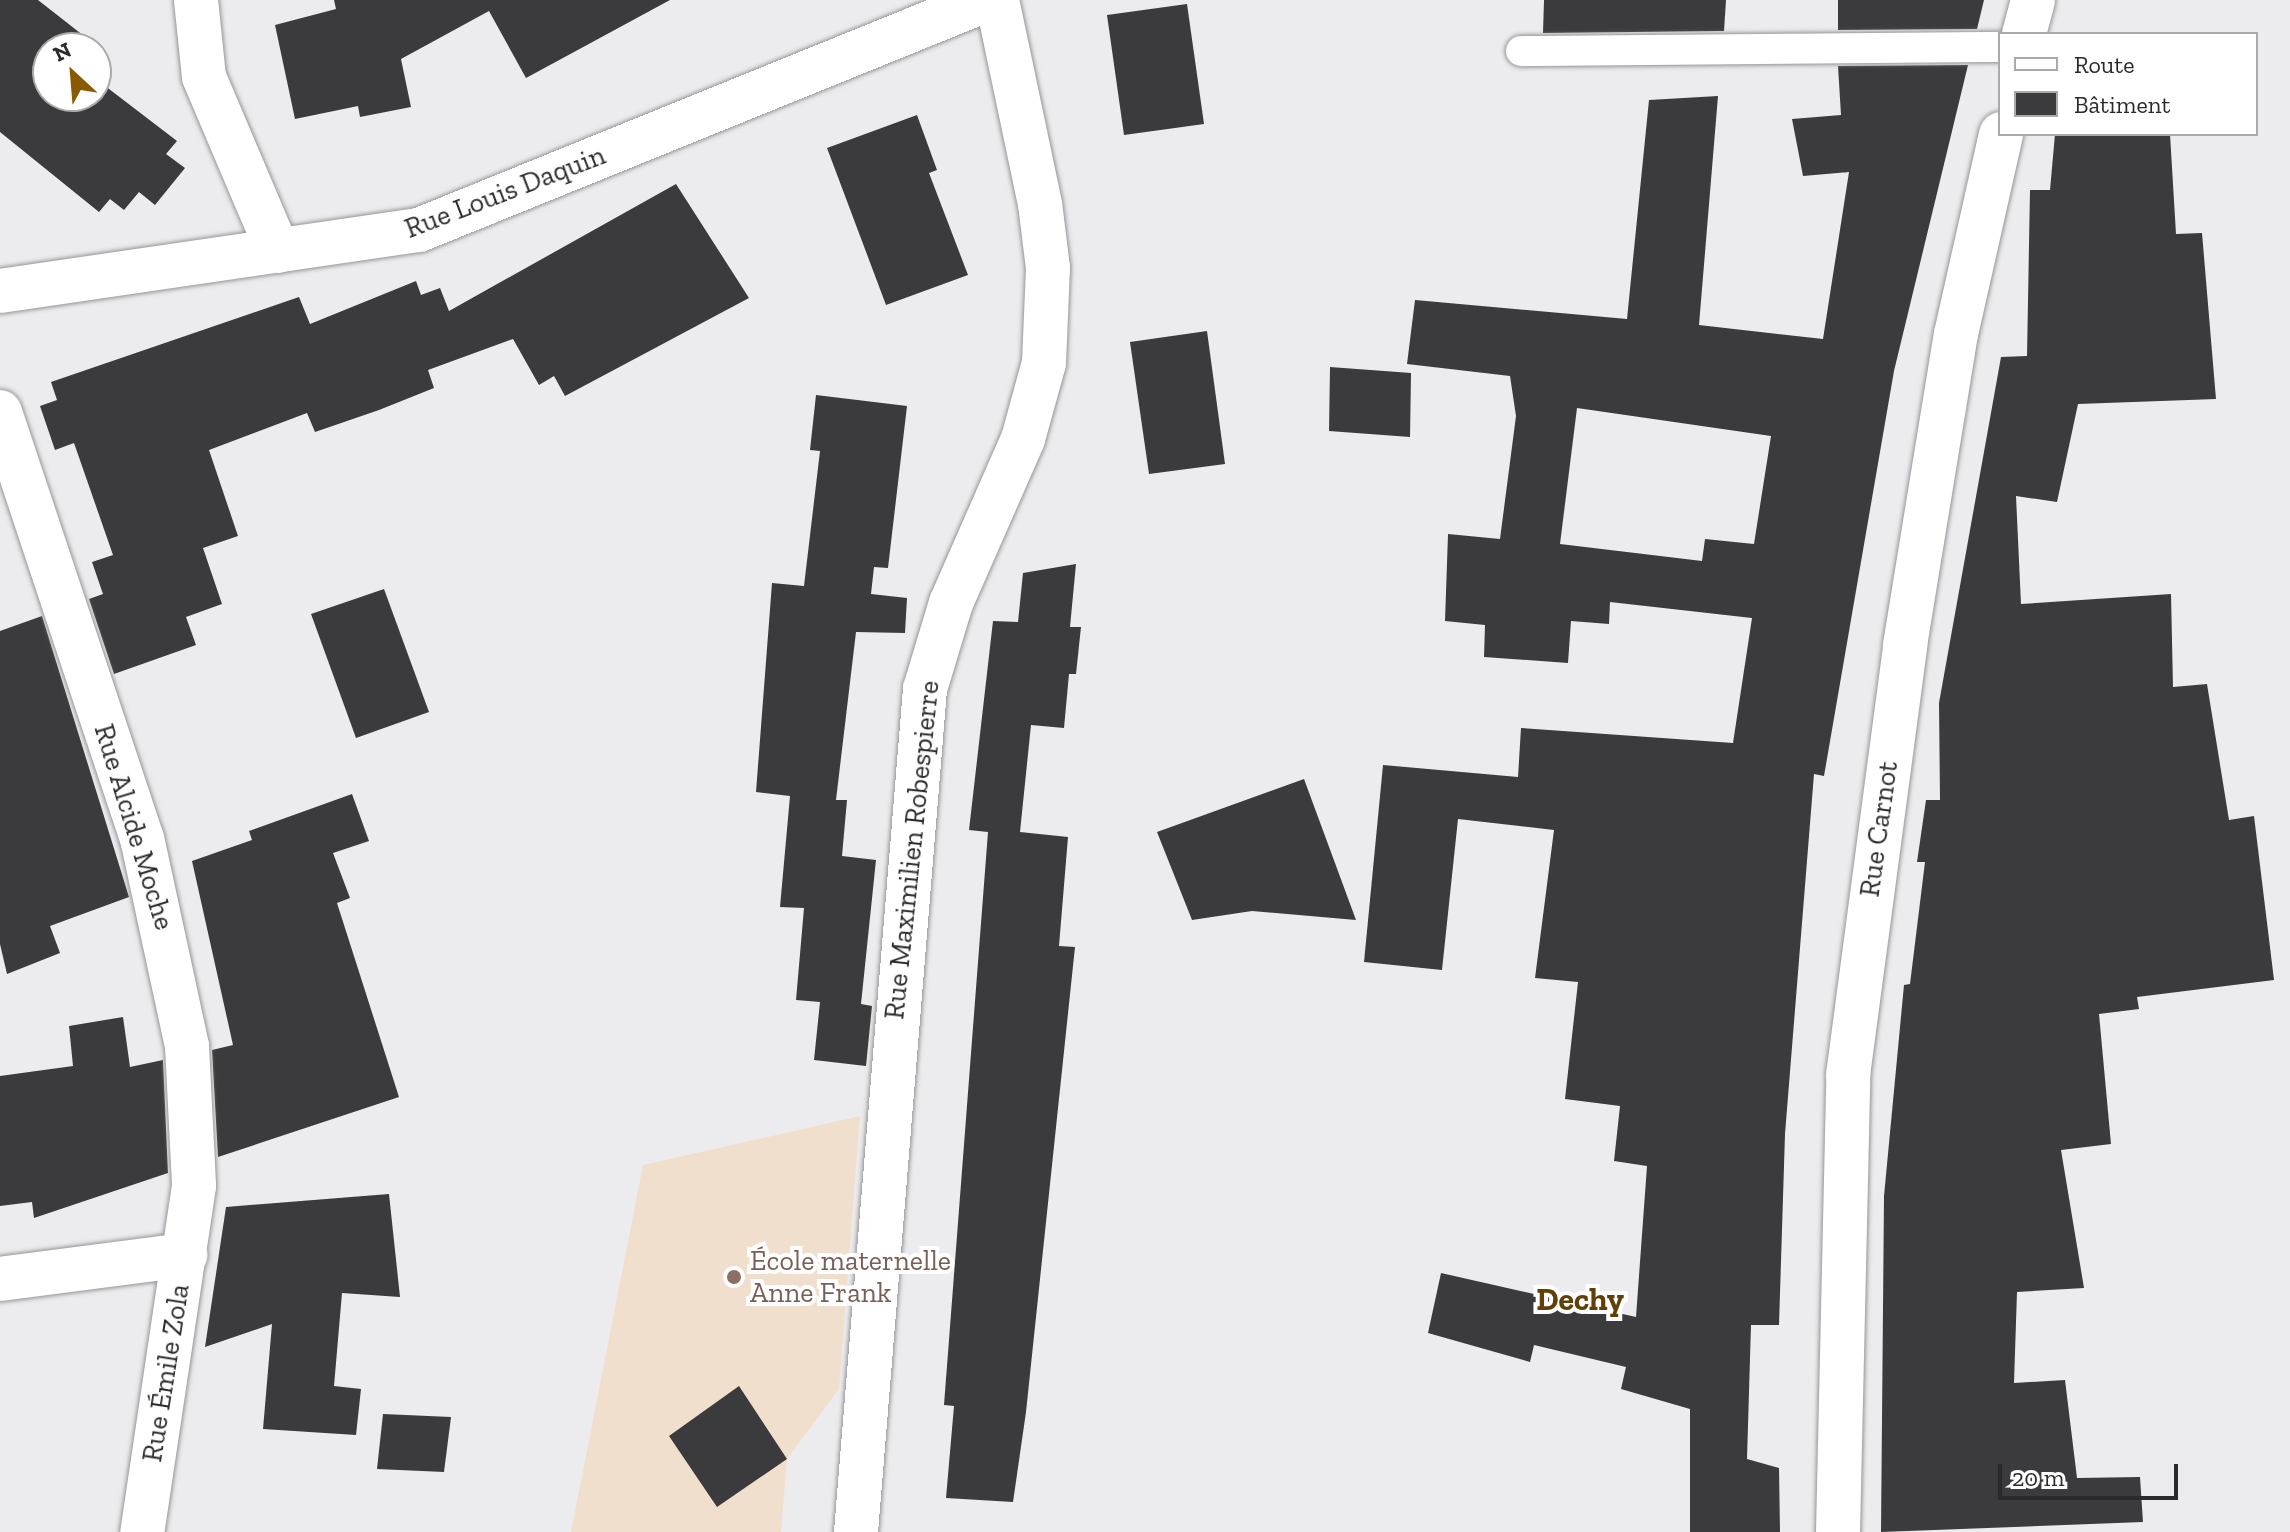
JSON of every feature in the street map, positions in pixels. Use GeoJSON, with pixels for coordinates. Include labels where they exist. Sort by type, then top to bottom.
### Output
{"type":"FeatureCollection","features":[{"type":"Feature","properties":{"kind":"street"},"geometry":{"type":"LineString","coordinates":[[196,0],[204,77],[278,251]]}},
{"type":"Feature","properties":{"kind":"street","name":"Rue Louis Daquin"},"geometry":{"type":"LineString","coordinates":[[0,291],[419,230],[986,0]]}},
{"type":"Feature","properties":{"kind":"street","name":"Rue Maximilien Robespierre"},"geometry":{"type":"LineString","coordinates":[[856,1532],[925,689],[951,603],[1023,439],[1044,363],[1048,268],[1040,204],[997,0]]}},
{"type":"Feature","properties":{"kind":"street"},"geometry":{"type":"LineString","coordinates":[[2025,32],[2033,0]]}},
{"type":"Feature","properties":{"kind":"street","name":"Rue Carnot"},"geometry":{"type":"LineString","coordinates":[[1838,1532],[1848,1075],[1905,645],[1956,334],[2001,136]]}},
{"type":"Feature","properties":{"kind":"street","name":"Rue Alcide Moche"},"geometry":{"type":"LineString","coordinates":[[0,412],[142,838],[170,947],[195,1126],[185,1255]]}},
{"type":"Feature","properties":{"kind":"street","name":"Rue Émile Zola"},"geometry":{"type":"LineString","coordinates":[[0,1279],[185,1255],[142,1532]]}},
{"type":"Feature","properties":{"kind":"lane"},"geometry":{"type":"LineString","coordinates":[[1521,51],[1998,47]]}},
{"type":"Feature","properties":{"kind":"shaded area","name":"École maternelle Anne Frank"},"geometry":{"type":"Polygon","coordinates":[[[860,1116],[839,1389],[787,1459],[781,1532],[571,1532],[643,1165],[860,1116]]]}},
{"type":"Feature","properties":{"kind":"building"},"geometry":{"type":"Polygon","coordinates":[[[0,0],[38,0],[79,32],[32,32],[32,112],[112,112],[112,91],[177,141],[166,154],[185,168],[155,205],[139,192],[124,210],[110,199],[99,212],[0,132],[0,0]]]}},
{"type":"Feature","properties":{"kind":"building"},"geometry":{"type":"Polygon","coordinates":[[[334,0],[670,0],[526,78],[489,11],[401,59],[411,107],[360,117],[358,106],[295,119],[275,25],[336,9],[334,0]]]}},
{"type":"Feature","properties":{"kind":"building"},"geometry":{"type":"Polygon","coordinates":[[[1544,0],[1726,0],[1724,31],[1543,33],[1544,0]]]}},
{"type":"Feature","properties":{"kind":"building"},"geometry":{"type":"Polygon","coordinates":[[[1838,0],[1984,0],[1977,29],[1838,30],[1838,0]]]}},
{"type":"Feature","properties":{"kind":"building"},"geometry":{"type":"Polygon","coordinates":[[[1187,4],[1204,124],[1124,135],[1107,15],[1187,4]]]}},
{"type":"Feature","properties":{"kind":"building"},"geometry":{"type":"Polygon","coordinates":[[[1968,65],[1894,371],[1824,776],[1814,774],[1785,1134],[1779,1325],[1751,1325],[1747,1459],[1779,1468],[1780,1532],[1690,1532],[1690,1409],[1621,1389],[1626,1367],[1534,1345],[1530,1362],[1428,1333],[1441,1273],[1636,1317],[1647,1166],[1614,1161],[1620,1106],[1565,1099],[1578,982],[1535,978],[1554,830],[1458,819],[1442,970],[1364,962],[1383,765],[1518,777],[1521,728],[1733,743],[1752,618],[1610,602],[1609,624],[1571,621],[1568,663],[1484,657],[1485,625],[1445,621],[1448,534],[1500,539],[1516,416],[1510,376],[1407,364],[1415,300],[1627,319],[1649,100],[1718,96],[1699,325],[1823,339],[1849,172],[1803,176],[1792,119],[1841,115],[1838,66],[1968,65]],[[1577,408],[1560,544],[1702,561],[1705,539],[1754,544],[1771,436],[1577,408]]]}},
{"type":"Feature","properties":{"kind":"building"},"geometry":{"type":"Polygon","coordinates":[[[917,115],[937,170],[929,173],[968,275],[886,305],[827,148],[917,115]]]}},
{"type":"Feature","properties":{"kind":"building"},"geometry":{"type":"Polygon","coordinates":[[[2055,136],[2170,136],[2176,234],[2202,233],[2216,399],[2078,404],[2057,502],[2016,496],[2021,604],[2171,594],[2173,687],[2207,684],[2229,820],[2254,816],[2274,980],[2137,997],[2139,1009],[2099,1014],[2111,1144],[2061,1150],[2084,1288],[2017,1292],[2014,1383],[2065,1380],[2077,1478],[2140,1477],[2143,1522],[1881,1532],[1884,1196],[1904,985],[1910,984],[1925,862],[1917,862],[1926,800],[1940,800],[1939,703],[2001,357],[2027,356],[2030,190],[2050,190],[2055,136]]]}},
{"type":"Feature","properties":{"kind":"building"},"geometry":{"type":"Polygon","coordinates":[[[676,184],[749,298],[565,396],[554,376],[539,385],[513,339],[428,370],[434,388],[379,410],[315,432],[307,413],[209,450],[238,536],[203,548],[222,604],[186,617],[196,645],[114,674],[89,599],[103,594],[92,562],[113,555],[74,443],[55,450],[40,406],[57,400],[51,382],[299,297],[310,324],[416,281],[421,295],[440,288],[449,311],[676,184]]]}},
{"type":"Feature","properties":{"kind":"building"},"geometry":{"type":"Polygon","coordinates":[[[1207,331],[1225,464],[1149,474],[1130,342],[1207,331]]]}},
{"type":"Feature","properties":{"kind":"building"},"geometry":{"type":"Polygon","coordinates":[[[1330,367],[1411,373],[1410,437],[1329,431],[1330,367]]]}},
{"type":"Feature","properties":{"kind":"building"},"geometry":{"type":"Polygon","coordinates":[[[816,395],[907,406],[888,568],[874,567],[871,594],[907,598],[905,633],[856,632],[836,800],[847,800],[842,856],[876,860],[861,1004],[872,1006],[866,1066],[814,1060],[820,1002],[796,1000],[804,908],[780,907],[790,796],[756,792],[772,583],[804,586],[820,451],[810,450],[816,395]]]}},
{"type":"Feature","properties":{"kind":"building"},"geometry":{"type":"Polygon","coordinates":[[[1076,564],[1070,627],[1081,627],[1076,674],[1069,674],[1064,728],[1031,725],[1020,832],[1068,837],[1059,946],[1075,947],[1026,1412],[1013,1502],[946,1498],[954,1406],[944,1405],[988,832],[969,830],[993,621],[1018,622],[1023,573],[1076,564]]]}},
{"type":"Feature","properties":{"kind":"building"},"geometry":{"type":"Polygon","coordinates":[[[384,589],[429,712],[356,738],[311,614],[384,589]]]}},
{"type":"Feature","properties":{"kind":"building"},"geometry":{"type":"Polygon","coordinates":[[[42,616],[129,897],[50,926],[60,953],[7,974],[0,944],[0,631],[42,616]]]}},
{"type":"Feature","properties":{"kind":"building"},"geometry":{"type":"Polygon","coordinates":[[[1304,779],[1356,920],[1252,911],[1192,920],[1157,832],[1304,779]]]}},
{"type":"Feature","properties":{"kind":"building"},"geometry":{"type":"Polygon","coordinates":[[[352,794],[369,841],[333,853],[350,898],[337,903],[399,1097],[218,1157],[212,1050],[233,1045],[192,861],[252,840],[249,831],[352,794]]]}},
{"type":"Feature","properties":{"kind":"building"},"geometry":{"type":"Polygon","coordinates":[[[123,1017],[130,1067],[163,1060],[168,1173],[34,1218],[32,1202],[0,1206],[0,1076],[73,1066],[69,1026],[123,1017]]]}},
{"type":"Feature","properties":{"kind":"building"},"geometry":{"type":"Polygon","coordinates":[[[389,1194],[400,1297],[342,1293],[334,1386],[361,1389],[356,1435],[263,1429],[272,1324],[205,1347],[226,1207],[389,1194]]]}},
{"type":"Feature","properties":{"kind":"building"},"geometry":{"type":"Polygon","coordinates":[[[739,1386],[787,1459],[717,1507],[669,1436],[739,1386]]]}},
{"type":"Feature","properties":{"kind":"building"},"geometry":{"type":"Polygon","coordinates":[[[383,1414],[451,1417],[444,1472],[377,1469],[383,1414]]]}},
{"type":"Feature","properties":{"kind":"place","name":"École maternelle Anne Frank"},"geometry":{"type":"Point","coordinates":[734,1277]}},
{"type":"Feature","properties":{"kind":"district","name":"Dechy"},"geometry":{"type":"Point","coordinates":[1580,1299]}}]}
